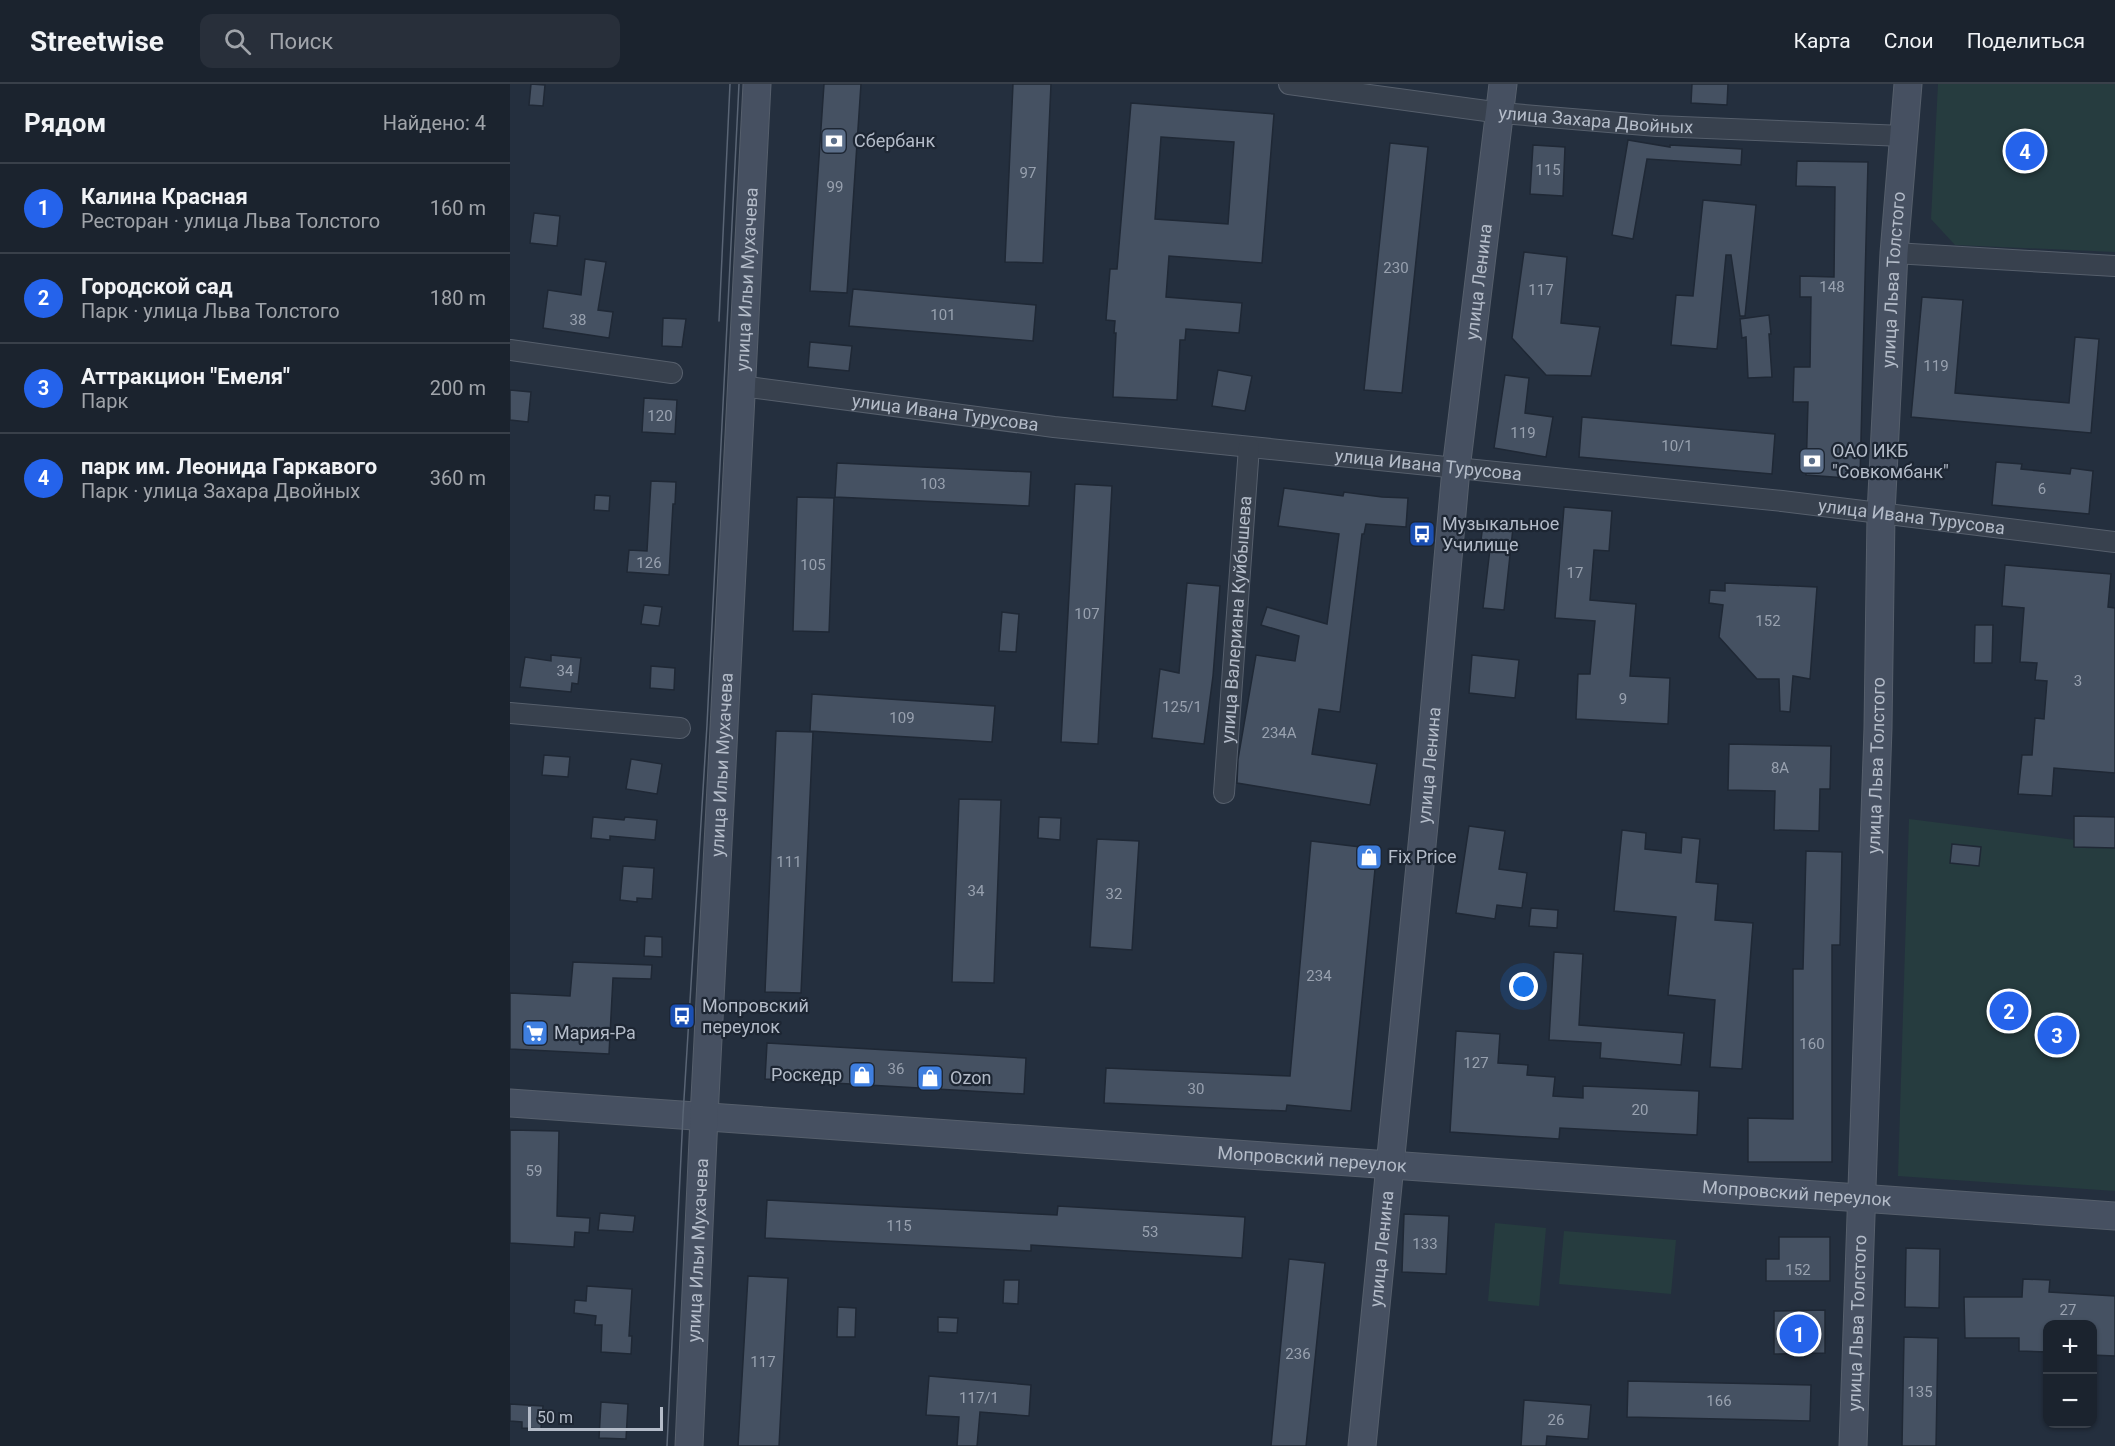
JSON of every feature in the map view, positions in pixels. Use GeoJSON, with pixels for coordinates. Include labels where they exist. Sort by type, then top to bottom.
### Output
{"type":"FeatureCollection","features":[{"type":"Feature","properties":{"kind":"street","name":"улица Ильи Мухачева"},"geometry":{"type":"LineString","coordinates":[[689,1446],[757,84]]}},
{"type":"Feature","properties":{"kind":"street","name":"улица Захара Двойных"},"geometry":{"type":"LineString","coordinates":[[1296,84],[1501,113],[1669,127],[1904,136]]}},
{"type":"Feature","properties":{"kind":"street","name":"улица Ленина"},"geometry":{"type":"LineString","coordinates":[[1362,1446],[1391,1166],[1456,469],[1503,84]]}},
{"type":"Feature","properties":{"kind":"street","name":"улица Льва Толстого"},"geometry":{"type":"LineString","coordinates":[[1853,1446],[1878,728],[1881,514],[1894,253],[1908,84]]}},
{"type":"Feature","properties":{"kind":"street"},"geometry":{"type":"LineString","coordinates":[[1894,253],[2115,266]]}},
{"type":"Feature","properties":{"kind":"street"},"geometry":{"type":"LineString","coordinates":[[510,350],[672,373]]}},
{"type":"Feature","properties":{"kind":"street","name":"улица Ивана Турусова"},"geometry":{"type":"LineString","coordinates":[[741,386],[1054,427],[1782,501],[2115,542]]}},
{"type":"Feature","properties":{"kind":"street","name":"улица Валериана Куйбышева"},"geometry":{"type":"LineString","coordinates":[[1224,793],[1250,447]]}},
{"type":"Feature","properties":{"kind":"street"},"geometry":{"type":"LineString","coordinates":[[510,713],[680,728]]}},
{"type":"Feature","properties":{"kind":"street","name":"Мопровский переулок"},"geometry":{"type":"LineString","coordinates":[[510,1103],[2115,1216]]}},
{"type":"Feature","properties":{"kind":"green space"},"geometry":{"type":"Polygon","coordinates":[[[1938,84],[2115,84],[2115,252],[1955,245],[1931,219],[1938,84]]]}},
{"type":"Feature","properties":{"kind":"green space"},"geometry":{"type":"Polygon","coordinates":[[[1909,819],[2115,845],[2115,1191],[1898,1176],[1909,819]]]}},
{"type":"Feature","properties":{"kind":"green space"},"geometry":{"type":"Polygon","coordinates":[[[1495,1223],[1546,1228],[1539,1306],[1488,1301],[1495,1223]]]}},
{"type":"Feature","properties":{"kind":"green space"},"geometry":{"type":"Polygon","coordinates":[[[1564,1231],[1676,1240],[1671,1294],[1559,1284],[1564,1231]]]}},
{"type":"Feature","properties":{"kind":"building"},"geometry":{"type":"Polygon","coordinates":[[[531,84],[545,85],[543,106],[529,105],[531,84]]]}},
{"type":"Feature","properties":{"kind":"building"},"geometry":{"type":"Polygon","coordinates":[[[824,84],[861,84],[847,293],[810,291],[824,84]]]}},
{"type":"Feature","properties":{"kind":"building"},"geometry":{"type":"Polygon","coordinates":[[[1013,84],[1051,84],[1043,263],[1005,262],[1013,84]]]}},
{"type":"Feature","properties":{"kind":"building"},"geometry":{"type":"Polygon","coordinates":[[[1692,84],[1728,84],[1727,105],[1691,103],[1692,84]]]}},
{"type":"Feature","properties":{"kind":"building"},"geometry":{"type":"Polygon","coordinates":[[[1131,103],[1274,114],[1262,263],[1169,256],[1166,297],[1242,303],[1239,333],[1186,329],[1185,340],[1180,340],[1177,400],[1113,397],[1115,321],[1106,320],[1110,269],[1117,269],[1131,103]],[[1161,137],[1155,219],[1228,224],[1234,142],[1161,137]]]}},
{"type":"Feature","properties":{"kind":"building"},"geometry":{"type":"Polygon","coordinates":[[[1628,140],[1670,147],[1670,145],[1742,149],[1741,165],[1647,159],[1633,239],[1612,235],[1628,140]]]}},
{"type":"Feature","properties":{"kind":"building"},"geometry":{"type":"Polygon","coordinates":[[[1390,143],[1428,147],[1402,393],[1364,390],[1390,143]]]}},
{"type":"Feature","properties":{"kind":"building"},"geometry":{"type":"Polygon","coordinates":[[[1533,145],[1565,147],[1563,196],[1530,194],[1533,145]]]}},
{"type":"Feature","properties":{"kind":"building"},"geometry":{"type":"Polygon","coordinates":[[[1797,161],[1868,162],[1860,479],[1806,475],[1808,402],[1793,402],[1794,367],[1810,367],[1811,297],[1800,297],[1800,276],[1834,277],[1835,187],[1796,186],[1797,161]]]}},
{"type":"Feature","properties":{"kind":"building"},"geometry":{"type":"Polygon","coordinates":[[[1703,200],[1756,205],[1745,316],[1740,316],[1731,255],[1726,255],[1717,349],[1671,345],[1676,295],[1693,296],[1703,200]]]}},
{"type":"Feature","properties":{"kind":"building"},"geometry":{"type":"Polygon","coordinates":[[[534,213],[560,216],[557,246],[530,243],[534,213]]]}},
{"type":"Feature","properties":{"kind":"building"},"geometry":{"type":"Polygon","coordinates":[[[1524,252],[1567,257],[1561,323],[1600,327],[1591,376],[1546,375],[1512,338],[1524,252]]]}},
{"type":"Feature","properties":{"kind":"building"},"geometry":{"type":"Polygon","coordinates":[[[585,259],[606,262],[598,310],[613,312],[609,338],[543,328],[548,290],[581,295],[585,259]]]}},
{"type":"Feature","properties":{"kind":"building"},"geometry":{"type":"Polygon","coordinates":[[[853,289],[1036,305],[1033,341],[849,326],[853,289]]]}},
{"type":"Feature","properties":{"kind":"building"},"geometry":{"type":"Polygon","coordinates":[[[1922,297],[1963,300],[1955,393],[2069,403],[2075,337],[2099,339],[2091,433],[1911,417],[1922,297]]]}},
{"type":"Feature","properties":{"kind":"building"},"geometry":{"type":"Polygon","coordinates":[[[1769,315],[1772,377],[1748,378],[1746,337],[1742,338],[1740,319],[1769,315]]]}},
{"type":"Feature","properties":{"kind":"building"},"geometry":{"type":"Polygon","coordinates":[[[663,318],[686,319],[682,347],[662,346],[663,318]]]}},
{"type":"Feature","properties":{"kind":"building"},"geometry":{"type":"Polygon","coordinates":[[[810,342],[852,346],[849,371],[808,367],[810,342]]]}},
{"type":"Feature","properties":{"kind":"building"},"geometry":{"type":"Polygon","coordinates":[[[1218,370],[1252,376],[1245,411],[1212,406],[1218,370]]]}},
{"type":"Feature","properties":{"kind":"building"},"geometry":{"type":"Polygon","coordinates":[[[1505,375],[1529,378],[1525,413],[1553,417],[1546,457],[1494,448],[1505,375]]]}},
{"type":"Feature","properties":{"kind":"building"},"geometry":{"type":"Polygon","coordinates":[[[510,390],[531,392],[528,422],[510,420],[510,390]]]}},
{"type":"Feature","properties":{"kind":"building"},"geometry":{"type":"Polygon","coordinates":[[[644,398],[677,400],[675,434],[642,432],[644,398]]]}},
{"type":"Feature","properties":{"kind":"building"},"geometry":{"type":"Polygon","coordinates":[[[1582,417],[1775,434],[1772,474],[1579,457],[1582,417]]]}},
{"type":"Feature","properties":{"kind":"building"},"geometry":{"type":"Polygon","coordinates":[[[1996,462],[2022,464],[2021,469],[2070,474],[2071,468],[2093,471],[2089,514],[1992,505],[1996,462]]]}},
{"type":"Feature","properties":{"kind":"building"},"geometry":{"type":"Polygon","coordinates":[[[837,463],[1031,472],[1029,506],[835,497],[837,463]]]}},
{"type":"Feature","properties":{"kind":"building"},"geometry":{"type":"Polygon","coordinates":[[[651,481],[676,482],[669,575],[627,572],[629,550],[647,551],[651,481]]]}},
{"type":"Feature","properties":{"kind":"building"},"geometry":{"type":"Polygon","coordinates":[[[1075,484],[1112,486],[1098,744],[1061,742],[1075,484]]]}},
{"type":"Feature","properties":{"kind":"building"},"geometry":{"type":"Polygon","coordinates":[[[1284,488],[1343,496],[1344,492],[1408,498],[1406,527],[1366,524],[1364,534],[1362,534],[1340,712],[1319,709],[1312,754],[1377,764],[1370,805],[1237,783],[1238,759],[1256,655],[1295,661],[1299,636],[1261,625],[1267,607],[1327,624],[1339,534],[1278,526],[1284,488]]]}},
{"type":"Feature","properties":{"kind":"building"},"geometry":{"type":"Polygon","coordinates":[[[595,495],[610,496],[609,511],[594,510],[595,495]]]}},
{"type":"Feature","properties":{"kind":"building"},"geometry":{"type":"Polygon","coordinates":[[[797,497],[834,498],[829,632],[793,631],[797,497]]]}},
{"type":"Feature","properties":{"kind":"building"},"geometry":{"type":"Polygon","coordinates":[[[1564,507],[1612,511],[1609,551],[1594,550],[1590,600],[1636,604],[1630,676],[1670,678],[1668,724],[1576,719],[1578,674],[1590,674],[1595,621],[1555,618],[1564,507]]]}},
{"type":"Feature","properties":{"kind":"building"},"geometry":{"type":"Polygon","coordinates":[[[1483,524],[1513,528],[1504,610],[1483,608],[1490,549],[1480,548],[1483,524]]]}},
{"type":"Feature","properties":{"kind":"building"},"geometry":{"type":"Polygon","coordinates":[[[2005,565],[2111,574],[2108,607],[2115,608],[2115,773],[2054,768],[2052,796],[2018,794],[2022,755],[2032,755],[2035,718],[2044,719],[2047,681],[2035,680],[2037,663],[2020,662],[2024,608],[2002,606],[2005,565]]]}},
{"type":"Feature","properties":{"kind":"building"},"geometry":{"type":"Polygon","coordinates":[[[1187,583],[1220,586],[1213,676],[1204,744],[1152,738],[1160,669],[1179,673],[1187,583]]]}},
{"type":"Feature","properties":{"kind":"building"},"geometry":{"type":"Polygon","coordinates":[[[1725,583],[1817,587],[1810,679],[1793,676],[1790,712],[1780,711],[1779,679],[1757,679],[1719,637],[1723,605],[1709,603],[1710,590],[1725,591],[1725,583]]]}},
{"type":"Feature","properties":{"kind":"building"},"geometry":{"type":"Polygon","coordinates":[[[644,605],[662,607],[659,626],[641,624],[644,605]]]}},
{"type":"Feature","properties":{"kind":"building"},"geometry":{"type":"Polygon","coordinates":[[[1002,612],[1019,614],[1016,652],[999,651],[1002,612]]]}},
{"type":"Feature","properties":{"kind":"building"},"geometry":{"type":"Polygon","coordinates":[[[1975,625],[1993,625],[1992,663],[1974,663],[1975,625]]]}},
{"type":"Feature","properties":{"kind":"building"},"geometry":{"type":"Polygon","coordinates":[[[551,655],[581,658],[578,684],[572,683],[571,692],[520,687],[525,657],[551,661],[551,655]]]}},
{"type":"Feature","properties":{"kind":"building"},"geometry":{"type":"Polygon","coordinates":[[[1472,655],[1519,660],[1515,698],[1469,693],[1472,655]]]}},
{"type":"Feature","properties":{"kind":"building"},"geometry":{"type":"Polygon","coordinates":[[[651,666],[675,668],[674,690],[650,688],[651,666]]]}},
{"type":"Feature","properties":{"kind":"building"},"geometry":{"type":"Polygon","coordinates":[[[812,694],[995,706],[992,742],[810,731],[812,694]]]}},
{"type":"Feature","properties":{"kind":"building"},"geometry":{"type":"Polygon","coordinates":[[[776,731],[813,732],[801,993],[765,992],[776,731]]]}},
{"type":"Feature","properties":{"kind":"building"},"geometry":{"type":"Polygon","coordinates":[[[1729,744],[1831,746],[1830,789],[1820,789],[1819,831],[1774,830],[1775,791],[1728,790],[1729,744]]]}},
{"type":"Feature","properties":{"kind":"building"},"geometry":{"type":"Polygon","coordinates":[[[544,755],[570,757],[568,777],[542,775],[544,755]]]}},
{"type":"Feature","properties":{"kind":"building"},"geometry":{"type":"Polygon","coordinates":[[[631,759],[662,764],[657,794],[626,789],[631,759]]]}},
{"type":"Feature","properties":{"kind":"building"},"geometry":{"type":"Polygon","coordinates":[[[959,799],[1001,800],[994,983],[952,982],[959,799]]]}},
{"type":"Feature","properties":{"kind":"building"},"geometry":{"type":"Polygon","coordinates":[[[2074,816],[2115,817],[2115,848],[2074,847],[2074,816]]]}},
{"type":"Feature","properties":{"kind":"building"},"geometry":{"type":"Polygon","coordinates":[[[593,817],[657,820],[655,840],[610,836],[610,840],[591,838],[593,817]]]}},
{"type":"Feature","properties":{"kind":"building"},"geometry":{"type":"Polygon","coordinates":[[[1039,817],[1061,818],[1060,840],[1038,838],[1039,817]]]}},
{"type":"Feature","properties":{"kind":"building"},"geometry":{"type":"Polygon","coordinates":[[[1469,826],[1505,831],[1499,869],[1527,873],[1522,908],[1497,905],[1495,919],[1456,913],[1469,826]]]}},
{"type":"Feature","properties":{"kind":"building"},"geometry":{"type":"Polygon","coordinates":[[[1622,830],[1646,833],[1645,849],[1681,853],[1682,837],[1700,839],[1696,882],[1718,884],[1715,920],[1753,923],[1742,1069],[1710,1067],[1715,1000],[1668,995],[1676,917],[1614,911],[1622,830]]]}},
{"type":"Feature","properties":{"kind":"building"},"geometry":{"type":"Polygon","coordinates":[[[1097,839],[1139,841],[1132,950],[1090,947],[1097,839]]]}},
{"type":"Feature","properties":{"kind":"building"},"geometry":{"type":"Polygon","coordinates":[[[1311,841],[1377,849],[1351,1111],[1287,1105],[1286,1111],[1104,1103],[1106,1068],[1290,1076],[1311,841]]]}},
{"type":"Feature","properties":{"kind":"building"},"geometry":{"type":"Polygon","coordinates":[[[1952,844],[1981,847],[1979,866],[1950,863],[1952,844]]]}},
{"type":"Feature","properties":{"kind":"building"},"geometry":{"type":"Polygon","coordinates":[[[1806,851],[1842,852],[1840,945],[1832,945],[1832,1162],[1748,1162],[1748,1118],[1793,1119],[1793,969],[1803,969],[1806,851]]]}},
{"type":"Feature","properties":{"kind":"building"},"geometry":{"type":"Polygon","coordinates":[[[623,866],[654,868],[652,899],[637,898],[637,902],[620,900],[623,866]]]}},
{"type":"Feature","properties":{"kind":"building"},"geometry":{"type":"Polygon","coordinates":[[[1531,908],[1558,910],[1557,928],[1529,926],[1531,908]]]}},
{"type":"Feature","properties":{"kind":"building"},"geometry":{"type":"Polygon","coordinates":[[[645,936],[662,937],[662,957],[644,956],[645,936]]]}},
{"type":"Feature","properties":{"kind":"building"},"geometry":{"type":"Polygon","coordinates":[[[1554,952],[1583,954],[1579,1025],[1684,1033],[1681,1065],[1600,1058],[1601,1043],[1549,1040],[1554,952]]]}},
{"type":"Feature","properties":{"kind":"building"},"geometry":{"type":"Polygon","coordinates":[[[573,962],[652,965],[651,979],[613,978],[609,1054],[510,1049],[510,993],[570,996],[573,962]]]}},
{"type":"Feature","properties":{"kind":"building"},"geometry":{"type":"Polygon","coordinates":[[[1456,1031],[1500,1034],[1498,1063],[1528,1065],[1527,1075],[1555,1077],[1553,1096],[1583,1098],[1583,1086],[1699,1091],[1697,1135],[1560,1128],[1559,1139],[1450,1132],[1456,1031]]]}},
{"type":"Feature","properties":{"kind":"building"},"geometry":{"type":"Polygon","coordinates":[[[767,1043],[1026,1058],[1024,1094],[765,1079],[767,1043]]]}},
{"type":"Feature","properties":{"kind":"building"},"geometry":{"type":"Polygon","coordinates":[[[510,1130],[559,1131],[557,1216],[590,1218],[589,1233],[575,1232],[574,1247],[510,1243],[510,1130]]]}},
{"type":"Feature","properties":{"kind":"building"},"geometry":{"type":"Polygon","coordinates":[[[767,1200],[1057,1215],[1058,1206],[1245,1217],[1242,1258],[1031,1245],[1031,1251],[765,1238],[767,1200]]]}},
{"type":"Feature","properties":{"kind":"building"},"geometry":{"type":"Polygon","coordinates":[[[600,1213],[635,1216],[633,1232],[598,1230],[600,1213]]]}},
{"type":"Feature","properties":{"kind":"building"},"geometry":{"type":"Polygon","coordinates":[[[1404,1214],[1449,1216],[1446,1274],[1402,1272],[1404,1214]]]}},
{"type":"Feature","properties":{"kind":"building"},"geometry":{"type":"Polygon","coordinates":[[[1779,1237],[1830,1237],[1830,1281],[1766,1281],[1766,1259],[1779,1259],[1779,1237]]]}},
{"type":"Feature","properties":{"kind":"building"},"geometry":{"type":"Polygon","coordinates":[[[1906,1248],[1940,1249],[1939,1308],[1905,1307],[1906,1248]]]}},
{"type":"Feature","properties":{"kind":"building"},"geometry":{"type":"Polygon","coordinates":[[[1289,1259],[1325,1263],[1306,1446],[1271,1446],[1289,1259]]]}},
{"type":"Feature","properties":{"kind":"building"},"geometry":{"type":"Polygon","coordinates":[[[748,1276],[788,1278],[779,1446],[738,1446],[748,1276]]]}},
{"type":"Feature","properties":{"kind":"building"},"geometry":{"type":"Polygon","coordinates":[[[2023,1279],[2050,1280],[2049,1292],[2115,1296],[2115,1356],[2097,1355],[2097,1320],[2043,1320],[2043,1352],[2019,1351],[2019,1338],[1965,1338],[1964,1297],[2022,1297],[2023,1279]]]}},
{"type":"Feature","properties":{"kind":"building"},"geometry":{"type":"Polygon","coordinates":[[[1004,1280],[1019,1280],[1018,1304],[1003,1303],[1004,1280]]]}},
{"type":"Feature","properties":{"kind":"building"},"geometry":{"type":"Polygon","coordinates":[[[587,1286],[632,1289],[629,1336],[632,1336],[631,1354],[601,1352],[602,1325],[595,1325],[596,1316],[574,1313],[575,1300],[586,1301],[587,1286]]]}},
{"type":"Feature","properties":{"kind":"building"},"geometry":{"type":"Polygon","coordinates":[[[838,1307],[856,1308],[855,1337],[837,1337],[838,1307]]]}},
{"type":"Feature","properties":{"kind":"building"},"geometry":{"type":"Polygon","coordinates":[[[1825,1310],[1825,1353],[1774,1354],[1774,1311],[1825,1310]]]}},
{"type":"Feature","properties":{"kind":"building"},"geometry":{"type":"Polygon","coordinates":[[[938,1317],[958,1318],[957,1333],[938,1332],[938,1317]]]}},
{"type":"Feature","properties":{"kind":"building"},"geometry":{"type":"Polygon","coordinates":[[[1904,1337],[1938,1338],[1936,1446],[1902,1446],[1904,1337]]]}},
{"type":"Feature","properties":{"kind":"building"},"geometry":{"type":"Polygon","coordinates":[[[929,1376],[1031,1385],[1029,1416],[980,1412],[977,1446],[957,1446],[959,1417],[926,1415],[929,1376]]]}},
{"type":"Feature","properties":{"kind":"building"},"geometry":{"type":"Polygon","coordinates":[[[1628,1381],[1811,1385],[1810,1421],[1627,1417],[1628,1381]]]}},
{"type":"Feature","properties":{"kind":"building"},"geometry":{"type":"Polygon","coordinates":[[[1524,1400],[1591,1405],[1588,1439],[1547,1436],[1546,1446],[1521,1446],[1524,1400]]]}},
{"type":"Feature","properties":{"kind":"building"},"geometry":{"type":"Polygon","coordinates":[[[601,1402],[628,1404],[626,1439],[599,1438],[601,1402]]]}},
{"type":"Feature","properties":{"kind":"building"},"geometry":{"type":"Polygon","coordinates":[[[510,1404],[543,1406],[541,1429],[522,1428],[522,1422],[510,1421],[510,1404]]]}},
{"type":"Feature","properties":{"kind":"tram line"},"geometry":{"type":"LineString","coordinates":[[719,321],[730,84]]}},
{"type":"Feature","properties":{"kind":"tram line"},"geometry":{"type":"LineString","coordinates":[[667,1446],[683,1115],[707,725],[739,84]]}},
{"type":"Feature","properties":{"kind":"place","name":"Сбербанк"},"geometry":{"type":"Point","coordinates":[834,141]}},
{"type":"Feature","properties":{"kind":"place","name":"парк им. Леонида Гаркавого"},"geometry":{"type":"Point","coordinates":[2025,151]}},
{"type":"Feature","properties":{"kind":"place","name":"ОАО ИКБ \"Совкомбанк\""},"geometry":{"type":"Point","coordinates":[1812,461]}},
{"type":"Feature","properties":{"kind":"place","name":"Музыкальное Училище"},"geometry":{"type":"Point","coordinates":[1422,534]}},
{"type":"Feature","properties":{"kind":"place","name":"Fix Price"},"geometry":{"type":"Point","coordinates":[1369,857]}},
{"type":"Feature","properties":{"kind":"place","name":"Городской сад"},"geometry":{"type":"Point","coordinates":[2009,1011]}},
{"type":"Feature","properties":{"kind":"place","name":"Мопровский переулок"},"geometry":{"type":"Point","coordinates":[682,1016]}},
{"type":"Feature","properties":{"kind":"place","name":"Мария-Ра"},"geometry":{"type":"Point","coordinates":[535,1033]}},
{"type":"Feature","properties":{"kind":"place","name":"Аттракцион \"Емеля\""},"geometry":{"type":"Point","coordinates":[2057,1035]}},
{"type":"Feature","properties":{"kind":"place","name":"Роскедр"},"geometry":{"type":"Point","coordinates":[862,1075]}},
{"type":"Feature","properties":{"kind":"place","name":"Ozon"},"geometry":{"type":"Point","coordinates":[930,1078]}},
{"type":"Feature","properties":{"kind":"place","name":"Калина Красная"},"geometry":{"type":"Point","coordinates":[1799,1334]}}]}
